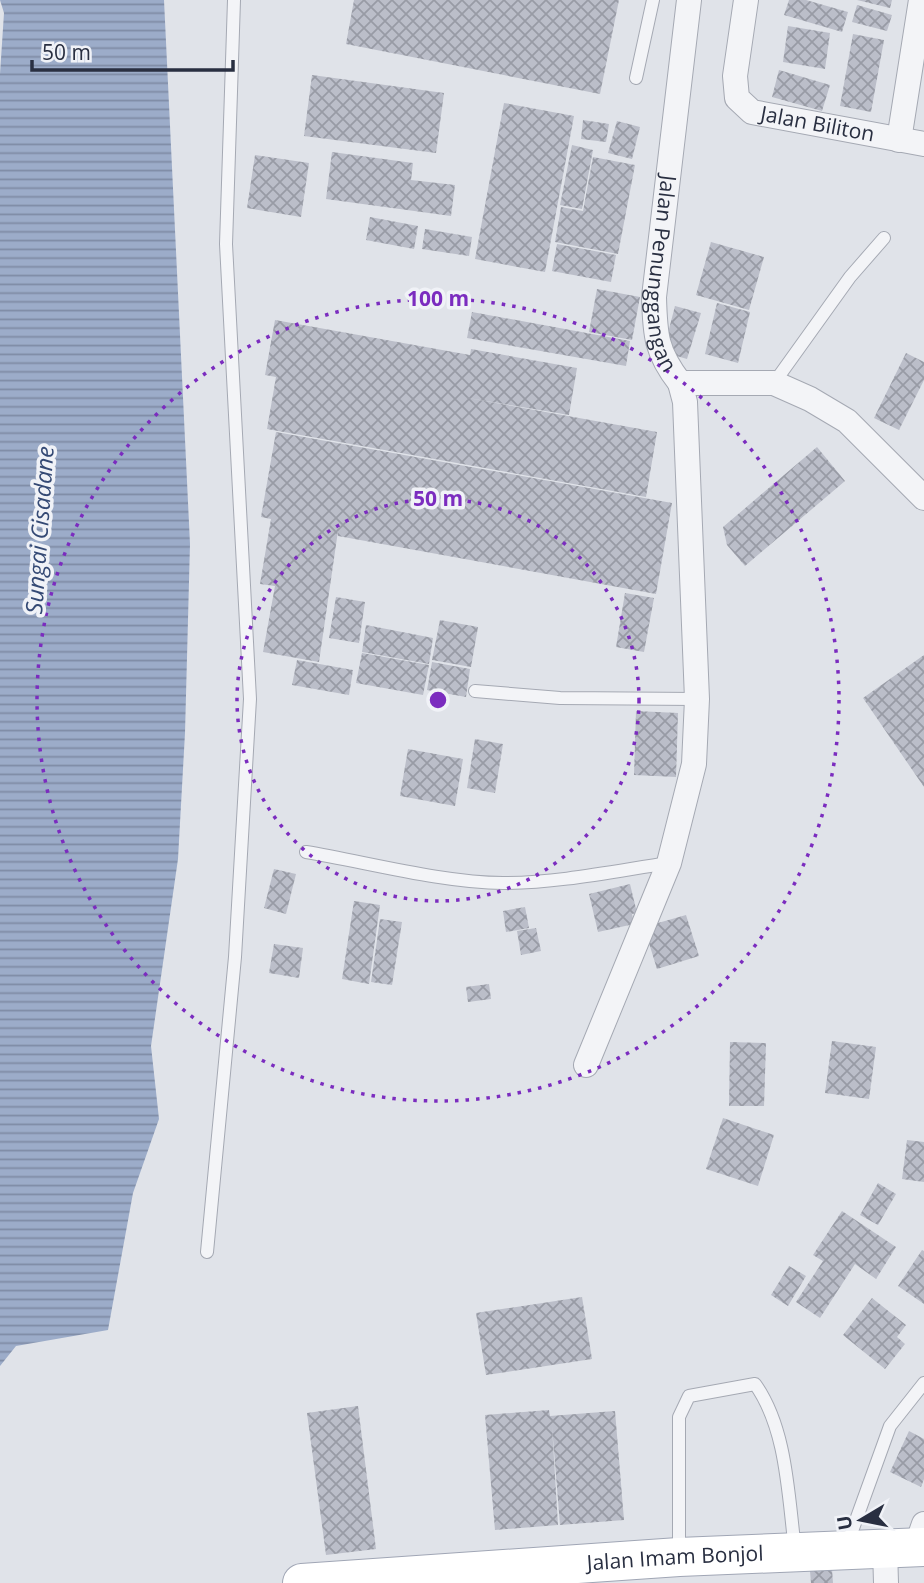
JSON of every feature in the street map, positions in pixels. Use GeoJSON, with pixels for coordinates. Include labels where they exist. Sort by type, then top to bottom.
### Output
{"type":"FeatureCollection","features":[{"type":"Feature","properties":{"kind":"main road","name":"Jalan Imam Bonjol"},"geometry":{"type":"LineString","coordinates":[[302,1583],[402,1579],[679,1557],[845,1549],[907,1550]]}},
{"type":"Feature","properties":{"kind":"street","name":"Jalan Penunggangan"},"geometry":{"type":"LineString","coordinates":[[689,0],[654,297],[655,337],[664,362],[680,383],[774,383],[810,399],[847,421],[874,445],[924,498]]}},
{"type":"Feature","properties":{"kind":"street","name":"Jalan Biliton"},"geometry":{"type":"LineString","coordinates":[[746,0],[735,76],[737,98],[752,112],[924,144]]}},
{"type":"Feature","properties":{"kind":"street"},"geometry":{"type":"LineString","coordinates":[[899,140],[921,0]]}},
{"type":"Feature","properties":{"kind":"street"},"geometry":{"type":"LineString","coordinates":[[586,1065],[669,863],[694,764],[697,699],[685,402],[680,383]]}},
{"type":"Feature","properties":{"kind":"lane"},"geometry":{"type":"LineString","coordinates":[[207,1252],[236,957],[250,699],[226,244],[234,0]]}},
{"type":"Feature","properties":{"kind":"lane"},"geometry":{"type":"LineString","coordinates":[[636,78],[653,0]]}},
{"type":"Feature","properties":{"kind":"lane"},"geometry":{"type":"LineString","coordinates":[[774,383],[850,278],[884,238]]}},
{"type":"Feature","properties":{"kind":"lane"},"geometry":{"type":"LineString","coordinates":[[475,691],[560,698],[697,699]]}},
{"type":"Feature","properties":{"kind":"lane"},"geometry":{"type":"LineString","coordinates":[[306,852],[473,881],[503,883],[542,881],[669,863]]}},
{"type":"Feature","properties":{"kind":"lane"},"geometry":{"type":"LineString","coordinates":[[679,1557],[679,1417],[689,1396],[755,1384],[768,1403],[779,1444],[795,1551]]}},
{"type":"Feature","properties":{"kind":"lane"},"geometry":{"type":"LineString","coordinates":[[845,1549],[890,1426],[924,1384]]}},
{"type":"Feature","properties":{"kind":"water","name":"Sungai Cisadane"},"geometry":{"type":"Polygon","coordinates":[[[0,0],[164,0],[190,544],[185,733],[178,859],[151,1046],[159,1119],[133,1193],[108,1330],[16,1346],[0,1366],[0,74],[4,13],[0,0]]]}},
{"type":"Feature","properties":{"kind":"building"},"geometry":{"type":"Polygon","coordinates":[[[354,0],[619,0],[600,94],[346,44],[354,0]]]}},
{"type":"Feature","properties":{"kind":"building"},"geometry":{"type":"Polygon","coordinates":[[[789,0],[806,0],[848,12],[842,32],[784,15],[789,0]]]}},
{"type":"Feature","properties":{"kind":"building"},"geometry":{"type":"Polygon","coordinates":[[[857,0],[892,0],[890,8],[857,0]]]}},
{"type":"Feature","properties":{"kind":"building"},"geometry":{"type":"Polygon","coordinates":[[[857,5],[892,15],[887,31],[852,22],[857,5]]]}},
{"type":"Feature","properties":{"kind":"building"},"geometry":{"type":"Polygon","coordinates":[[[788,26],[830,33],[825,69],[783,62],[788,26]]]}},
{"type":"Feature","properties":{"kind":"building"},"geometry":{"type":"Polygon","coordinates":[[[853,34],[884,40],[871,112],[840,106],[853,34]]]}},
{"type":"Feature","properties":{"kind":"building"},"geometry":{"type":"Polygon","coordinates":[[[779,70],[830,85],[822,111],[772,97],[779,70]]]}},
{"type":"Feature","properties":{"kind":"building"},"geometry":{"type":"Polygon","coordinates":[[[312,75],[444,93],[436,153],[304,136],[312,75]]]}},
{"type":"Feature","properties":{"kind":"building"},"geometry":{"type":"Polygon","coordinates":[[[504,103],[574,116],[545,272],[475,259],[504,103]]]}},
{"type":"Feature","properties":{"kind":"building"},"geometry":{"type":"Polygon","coordinates":[[[583,120],[609,124],[606,142],[581,139],[583,120]]]}},
{"type":"Feature","properties":{"kind":"building"},"geometry":{"type":"Polygon","coordinates":[[[617,121],[640,127],[632,159],[608,153],[617,121]]]}},
{"type":"Feature","properties":{"kind":"building"},"geometry":{"type":"Polygon","coordinates":[[[572,145],[593,150],[582,209],[560,205],[572,145]]]}},
{"type":"Feature","properties":{"kind":"building"},"geometry":{"type":"Polygon","coordinates":[[[332,152],[413,163],[411,180],[455,185],[451,216],[326,199],[332,152]]]}},
{"type":"Feature","properties":{"kind":"building"},"geometry":{"type":"Polygon","coordinates":[[[255,155],[309,163],[301,217],[247,208],[255,155]]]}},
{"type":"Feature","properties":{"kind":"building"},"geometry":{"type":"Polygon","coordinates":[[[593,157],[635,165],[618,254],[555,242],[561,207],[583,211],[593,157]]]}},
{"type":"Feature","properties":{"kind":"building"},"geometry":{"type":"Polygon","coordinates":[[[370,217],[418,226],[414,249],[366,240],[370,217]]]}},
{"type":"Feature","properties":{"kind":"building"},"geometry":{"type":"Polygon","coordinates":[[[425,229],[472,237],[469,256],[422,249],[425,229]]]}},
{"type":"Feature","properties":{"kind":"building"},"geometry":{"type":"Polygon","coordinates":[[[711,242],[764,257],[749,310],[696,295],[711,242]]]}},
{"type":"Feature","properties":{"kind":"building"},"geometry":{"type":"Polygon","coordinates":[[[557,244],[616,255],[611,282],[552,271],[557,244]]]}},
{"type":"Feature","properties":{"kind":"building"},"geometry":{"type":"Polygon","coordinates":[[[597,289],[640,297],[632,340],[589,332],[597,289]]]}},
{"type":"Feature","properties":{"kind":"building"},"geometry":{"type":"Polygon","coordinates":[[[717,303],[750,312],[738,363],[705,354],[717,303]]]}},
{"type":"Feature","properties":{"kind":"building"},"geometry":{"type":"Polygon","coordinates":[[[675,306],[701,313],[687,359],[663,352],[675,306]]]}},
{"type":"Feature","properties":{"kind":"building"},"geometry":{"type":"Polygon","coordinates":[[[472,312],[630,341],[626,366],[467,338],[472,312]]]}},
{"type":"Feature","properties":{"kind":"building"},"geometry":{"type":"Polygon","coordinates":[[[275,320],[470,355],[471,349],[577,368],[569,415],[462,397],[657,432],[646,497],[267,429],[276,377],[265,375],[275,320]]]}},
{"type":"Feature","properties":{"kind":"building"},"geometry":{"type":"Polygon","coordinates":[[[906,353],[924,362],[924,380],[899,430],[874,418],[906,353]]]}},
{"type":"Feature","properties":{"kind":"building"},"geometry":{"type":"Polygon","coordinates":[[[276,432],[672,503],[656,594],[338,536],[338,531],[319,662],[263,652],[275,586],[260,584],[271,519],[261,517],[276,432]]]}},
{"type":"Feature","properties":{"kind":"building"},"geometry":{"type":"Polygon","coordinates":[[[817,447],[845,481],[745,566],[727,545],[723,527],[817,447]]]}},
{"type":"Feature","properties":{"kind":"building"},"geometry":{"type":"Polygon","coordinates":[[[625,593],[654,598],[644,652],[616,647],[625,593]]]}},
{"type":"Feature","properties":{"kind":"building"},"geometry":{"type":"Polygon","coordinates":[[[336,597],[365,602],[359,643],[329,638],[336,597]]]}},
{"type":"Feature","properties":{"kind":"building"},"geometry":{"type":"Polygon","coordinates":[[[440,620],[478,627],[471,667],[432,660],[440,620]]]}},
{"type":"Feature","properties":{"kind":"building"},"geometry":{"type":"Polygon","coordinates":[[[366,625],[433,638],[429,664],[362,652],[366,625]]]}},
{"type":"Feature","properties":{"kind":"building"},"geometry":{"type":"Polygon","coordinates":[[[362,653],[429,665],[423,695],[356,683],[362,653]]]}},
{"type":"Feature","properties":{"kind":"building"},"geometry":{"type":"Polygon","coordinates":[[[924,655],[924,787],[863,698],[924,655]]]}},
{"type":"Feature","properties":{"kind":"building"},"geometry":{"type":"Polygon","coordinates":[[[297,660],[353,670],[349,695],[292,685],[297,660]]]}},
{"type":"Feature","properties":{"kind":"building"},"geometry":{"type":"Polygon","coordinates":[[[432,662],[470,669],[466,697],[427,690],[432,662]]]}},
{"type":"Feature","properties":{"kind":"building"},"geometry":{"type":"Polygon","coordinates":[[[636,711],[678,713],[676,777],[634,775],[636,711]]]}},
{"type":"Feature","properties":{"kind":"building"},"geometry":{"type":"Polygon","coordinates":[[[475,739],[503,744],[495,793],[467,788],[475,739]]]}},
{"type":"Feature","properties":{"kind":"building"},"geometry":{"type":"Polygon","coordinates":[[[408,749],[463,759],[455,806],[400,796],[408,749]]]}},
{"type":"Feature","properties":{"kind":"building"},"geometry":{"type":"Polygon","coordinates":[[[274,869],[296,874],[286,914],[264,908],[274,869]]]}},
{"type":"Feature","properties":{"kind":"building"},"geometry":{"type":"Polygon","coordinates":[[[630,884],[637,913],[632,914],[634,924],[598,932],[589,894],[630,884]]]}},
{"type":"Feature","properties":{"kind":"building"},"geometry":{"type":"Polygon","coordinates":[[[354,901],[380,905],[369,984],[342,979],[354,901]]]}},
{"type":"Feature","properties":{"kind":"building"},"geometry":{"type":"Polygon","coordinates":[[[525,907],[529,928],[506,932],[503,911],[525,907]]]}},
{"type":"Feature","properties":{"kind":"building"},"geometry":{"type":"Polygon","coordinates":[[[686,915],[699,956],[657,969],[644,927],[686,915]]]}},
{"type":"Feature","properties":{"kind":"building"},"geometry":{"type":"Polygon","coordinates":[[[380,919],[402,922],[392,985],[371,982],[380,919]]]}},
{"type":"Feature","properties":{"kind":"building"},"geometry":{"type":"Polygon","coordinates":[[[536,928],[541,951],[521,955],[517,931],[536,928]]]}},
{"type":"Feature","properties":{"kind":"building"},"geometry":{"type":"Polygon","coordinates":[[[274,944],[303,948],[299,978],[269,973],[274,944]]]}},
{"type":"Feature","properties":{"kind":"building"},"geometry":{"type":"Polygon","coordinates":[[[489,984],[491,999],[468,1002],[466,987],[489,984]]]}},
{"type":"Feature","properties":{"kind":"building"},"geometry":{"type":"Polygon","coordinates":[[[832,1041],[876,1047],[869,1099],[825,1093],[832,1041]]]}},
{"type":"Feature","properties":{"kind":"building"},"geometry":{"type":"Polygon","coordinates":[[[730,1042],[766,1043],[764,1106],[729,1106],[730,1042]]]}},
{"type":"Feature","properties":{"kind":"building"},"geometry":{"type":"Polygon","coordinates":[[[723,1118],[774,1135],[758,1186],[706,1169],[723,1118]]]}},
{"type":"Feature","properties":{"kind":"building"},"geometry":{"type":"Polygon","coordinates":[[[907,1140],[924,1142],[924,1182],[902,1179],[907,1140]]]}},
{"type":"Feature","properties":{"kind":"building"},"geometry":{"type":"Polygon","coordinates":[[[878,1183],[896,1194],[878,1225],[860,1215],[878,1183]]]}},
{"type":"Feature","properties":{"kind":"building"},"geometry":{"type":"Polygon","coordinates":[[[842,1211],[896,1247],[876,1279],[855,1264],[820,1318],[796,1302],[823,1261],[813,1255],[842,1211]]]}},
{"type":"Feature","properties":{"kind":"building"},"geometry":{"type":"Polygon","coordinates":[[[922,1250],[924,1251],[924,1304],[898,1286],[922,1250]]]}},
{"type":"Feature","properties":{"kind":"building"},"geometry":{"type":"Polygon","coordinates":[[[789,1266],[806,1276],[788,1306],[771,1295],[789,1266]]]}},
{"type":"Feature","properties":{"kind":"building"},"geometry":{"type":"Polygon","coordinates":[[[582,1297],[592,1359],[486,1375],[476,1313],[582,1297]]]}},
{"type":"Feature","properties":{"kind":"building"},"geometry":{"type":"Polygon","coordinates":[[[872,1298],[906,1325],[897,1337],[905,1344],[885,1369],[843,1335],[872,1298]]]}},
{"type":"Feature","properties":{"kind":"building"},"geometry":{"type":"Polygon","coordinates":[[[358,1406],[376,1549],[326,1555],[307,1413],[358,1406]]]}},
{"type":"Feature","properties":{"kind":"building"},"geometry":{"type":"Polygon","coordinates":[[[549,1410],[550,1416],[615,1411],[624,1520],[560,1525],[552,1426],[558,1525],[495,1530],[485,1415],[549,1410]]]}},
{"type":"Feature","properties":{"kind":"building"},"geometry":{"type":"Polygon","coordinates":[[[909,1431],[924,1439],[924,1479],[921,1487],[890,1472],[909,1431]]]}},
{"type":"Feature","properties":{"kind":"building"},"geometry":{"type":"Polygon","coordinates":[[[832,1569],[833,1583],[811,1583],[810,1571],[832,1569]]]}}]}
